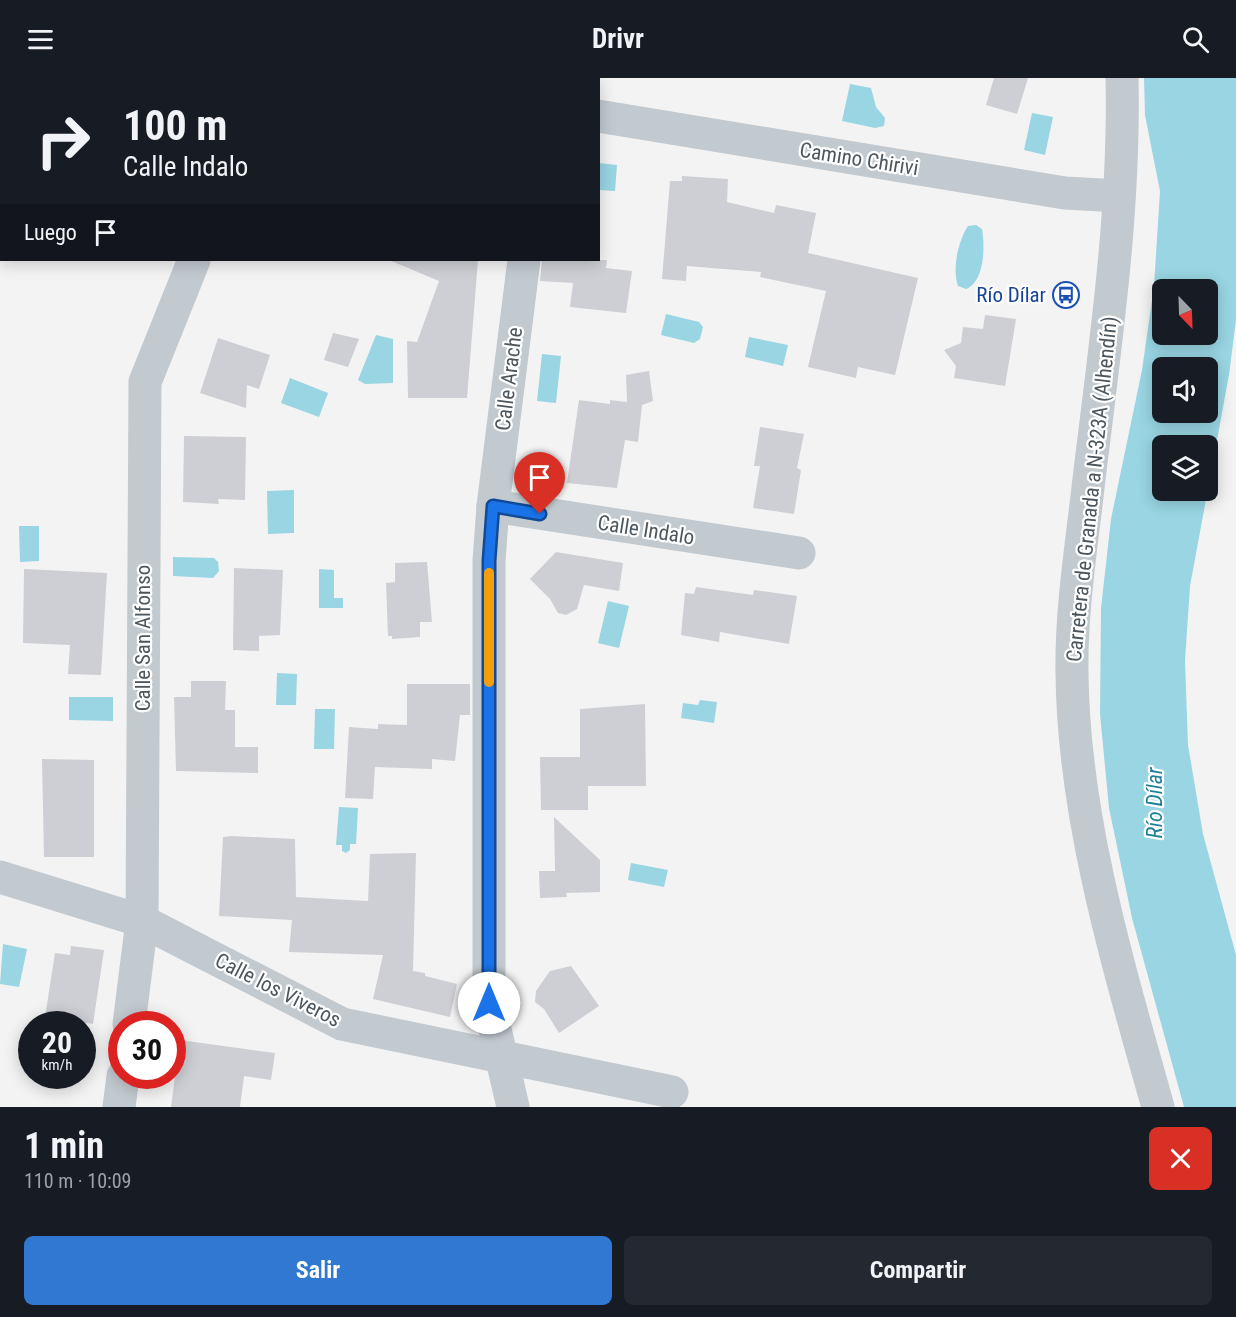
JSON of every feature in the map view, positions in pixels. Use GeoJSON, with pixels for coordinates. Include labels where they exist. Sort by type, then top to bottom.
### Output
{"type":"FeatureCollection","features":[{"type":"Feature","properties":{"kind":"street","name":"Carretera de Granada a N-323A (Alhendín)"},"geometry":{"type":"LineString","coordinates":[[1122,78],[1119,196],[1112,306],[1077,579],[1071,670],[1080,786],[1118,963],[1158,1107]]}},
{"type":"Feature","properties":{"kind":"street","name":"Camino Chirivi"},"geometry":{"type":"LineString","coordinates":[[600,116],[1065,193],[1119,196]]}},
{"type":"Feature","properties":{"kind":"street","name":"Calle San Alfonso"},"geometry":{"type":"LineString","coordinates":[[131,1011],[142,921],[145,382],[194,261]]}},
{"type":"Feature","properties":{"kind":"street","name":"Calle Arache"},"geometry":{"type":"LineString","coordinates":[[513,1107],[489,1003],[489,561],[493,506],[524,261]]}},
{"type":"Feature","properties":{"kind":"street","name":"Calle Indalo"},"geometry":{"type":"LineString","coordinates":[[493,506],[799,554]]}},
{"type":"Feature","properties":{"kind":"street","name":"Calle los Viveros"},"geometry":{"type":"LineString","coordinates":[[0,877],[142,921],[342,1024],[672,1092]]}},
{"type":"Feature","properties":{"kind":"street"},"geometry":{"type":"LineString","coordinates":[[119,1107],[121,1089]]}},
{"type":"Feature","properties":{"kind":"water"},"geometry":{"type":"Polygon","coordinates":[[[1144,78],[1236,78],[1236,320],[1218,435],[1152,435],[1152,501],[1206,501],[1190,586],[1185,661],[1188,745],[1203,834],[1236,955],[1236,1107],[1184,1107],[1132,918],[1109,808],[1100,714],[1101,608],[1111,519],[1142,370],[1152,300],[1152,345],[1218,345],[1218,279],[1154,279],[1160,191],[1145,115],[1144,78]]]}},
{"type":"Feature","properties":{"kind":"water"},"geometry":{"type":"Polygon","coordinates":[[[850,84],[871,88],[876,107],[885,118],[884,126],[875,128],[842,121],[850,84]]]}},
{"type":"Feature","properties":{"kind":"water"},"geometry":{"type":"Polygon","coordinates":[[[1032,113],[1053,117],[1045,155],[1024,150],[1032,113]]]}},
{"type":"Feature","properties":{"kind":"water"},"geometry":{"type":"Polygon","coordinates":[[[600,163],[617,165],[615,191],[600,190],[600,163]]]}},
{"type":"Feature","properties":{"kind":"water"},"geometry":{"type":"Polygon","coordinates":[[[976,225],[982,229],[982,262],[977,279],[966,289],[958,286],[956,279],[957,255],[961,239],[968,226],[976,225]]]}},
{"type":"Feature","properties":{"kind":"water"},"geometry":{"type":"Polygon","coordinates":[[[666,314],[699,322],[703,327],[700,339],[694,343],[661,335],[666,314]]]}},
{"type":"Feature","properties":{"kind":"water"},"geometry":{"type":"Polygon","coordinates":[[[376,335],[393,339],[393,383],[365,384],[358,380],[376,335]]]}},
{"type":"Feature","properties":{"kind":"water"},"geometry":{"type":"Polygon","coordinates":[[[749,337],[788,345],[783,366],[745,357],[749,337]]]}},
{"type":"Feature","properties":{"kind":"water"},"geometry":{"type":"Polygon","coordinates":[[[542,354],[561,356],[556,403],[537,401],[542,354]]]}},
{"type":"Feature","properties":{"kind":"water"},"geometry":{"type":"Polygon","coordinates":[[[290,378],[328,393],[319,417],[281,403],[290,378]]]}},
{"type":"Feature","properties":{"kind":"water"},"geometry":{"type":"Polygon","coordinates":[[[294,490],[294,533],[268,534],[267,491],[294,490]]]}},
{"type":"Feature","properties":{"kind":"water"},"geometry":{"type":"Polygon","coordinates":[[[19,526],[39,526],[39,561],[20,562],[19,526]]]}},
{"type":"Feature","properties":{"kind":"water"},"geometry":{"type":"Polygon","coordinates":[[[173,557],[214,558],[218,562],[219,571],[213,578],[173,576],[173,557]]]}},
{"type":"Feature","properties":{"kind":"water"},"geometry":{"type":"Polygon","coordinates":[[[319,569],[334,570],[334,598],[343,598],[343,608],[319,608],[319,569]]]}},
{"type":"Feature","properties":{"kind":"water"},"geometry":{"type":"Polygon","coordinates":[[[608,601],[629,606],[619,648],[598,643],[608,601]]]}},
{"type":"Feature","properties":{"kind":"water"},"geometry":{"type":"Polygon","coordinates":[[[277,673],[297,674],[296,705],[276,705],[277,673]]]}},
{"type":"Feature","properties":{"kind":"water"},"geometry":{"type":"Polygon","coordinates":[[[69,697],[113,697],[113,721],[69,720],[69,697]]]}},
{"type":"Feature","properties":{"kind":"water"},"geometry":{"type":"Polygon","coordinates":[[[700,700],[717,702],[714,723],[681,718],[683,703],[698,705],[700,700]]]}},
{"type":"Feature","properties":{"kind":"water"},"geometry":{"type":"Polygon","coordinates":[[[315,709],[335,709],[334,749],[314,749],[315,709]]]}},
{"type":"Feature","properties":{"kind":"water"},"geometry":{"type":"Polygon","coordinates":[[[339,807],[358,808],[356,844],[350,844],[350,850],[346,853],[342,851],[342,845],[336,845],[339,807]]]}},
{"type":"Feature","properties":{"kind":"water"},"geometry":{"type":"Polygon","coordinates":[[[631,863],[668,870],[664,887],[628,880],[631,863]]]}},
{"type":"Feature","properties":{"kind":"water"},"geometry":{"type":"Polygon","coordinates":[[[3,944],[27,949],[19,987],[0,984],[3,944]]]}},
{"type":"Feature","properties":{"kind":"building"},"geometry":{"type":"Polygon","coordinates":[[[994,78],[1028,78],[1017,114],[986,105],[994,78]]]}},
{"type":"Feature","properties":{"kind":"building"},"geometry":{"type":"Polygon","coordinates":[[[682,176],[728,179],[727,202],[774,213],[776,205],[816,213],[808,253],[918,278],[895,375],[858,367],[856,378],[808,367],[826,291],[760,277],[761,272],[687,266],[686,281],[662,279],[670,181],[682,181],[682,176]]]}},
{"type":"Feature","properties":{"kind":"building"},"geometry":{"type":"Polygon","coordinates":[[[607,260],[606,268],[632,271],[626,313],[570,307],[573,283],[540,281],[542,261],[607,260]]]}},
{"type":"Feature","properties":{"kind":"building"},"geometry":{"type":"Polygon","coordinates":[[[391,261],[478,261],[467,398],[408,398],[407,341],[417,342],[439,281],[391,261]]]}},
{"type":"Feature","properties":{"kind":"building"},"geometry":{"type":"Polygon","coordinates":[[[985,315],[1016,319],[1005,386],[954,378],[956,366],[944,350],[961,343],[963,327],[983,329],[985,315]]]}},
{"type":"Feature","properties":{"kind":"building"},"geometry":{"type":"Polygon","coordinates":[[[333,333],[359,339],[348,367],[324,360],[333,333]]]}},
{"type":"Feature","properties":{"kind":"building"},"geometry":{"type":"Polygon","coordinates":[[[218,338],[270,355],[259,389],[247,385],[246,408],[200,393],[218,338]]]}},
{"type":"Feature","properties":{"kind":"building"},"geometry":{"type":"Polygon","coordinates":[[[649,371],[653,401],[642,405],[638,442],[625,440],[617,488],[567,483],[579,400],[610,404],[610,400],[627,402],[626,375],[649,371]]]}},
{"type":"Feature","properties":{"kind":"building"},"geometry":{"type":"Polygon","coordinates":[[[760,427],[804,434],[797,468],[801,470],[794,514],[753,508],[760,466],[754,466],[760,427]]]}},
{"type":"Feature","properties":{"kind":"building"},"geometry":{"type":"Polygon","coordinates":[[[184,436],[246,437],[245,500],[218,499],[219,504],[183,502],[184,436]]]}},
{"type":"Feature","properties":{"kind":"building"},"geometry":{"type":"Polygon","coordinates":[[[556,552],[623,563],[619,591],[584,585],[577,609],[566,615],[558,613],[550,599],[530,579],[556,552]]]}},
{"type":"Feature","properties":{"kind":"building"},"geometry":{"type":"Polygon","coordinates":[[[427,562],[432,622],[420,622],[420,637],[392,639],[392,636],[388,636],[386,583],[395,582],[395,563],[427,562]]]}},
{"type":"Feature","properties":{"kind":"building"},"geometry":{"type":"Polygon","coordinates":[[[234,568],[283,570],[280,635],[259,636],[259,651],[233,650],[234,568]]]}},
{"type":"Feature","properties":{"kind":"building"},"geometry":{"type":"Polygon","coordinates":[[[24,569],[107,573],[101,675],[68,674],[70,645],[23,643],[24,569]]]}},
{"type":"Feature","properties":{"kind":"building"},"geometry":{"type":"Polygon","coordinates":[[[696,587],[753,595],[754,590],[797,596],[789,644],[720,632],[719,642],[681,635],[685,593],[694,594],[696,587]]]}},
{"type":"Feature","properties":{"kind":"building"},"geometry":{"type":"Polygon","coordinates":[[[191,681],[226,681],[225,710],[235,710],[235,747],[258,747],[258,773],[176,771],[174,697],[191,697],[191,681]]]}},
{"type":"Feature","properties":{"kind":"building"},"geometry":{"type":"Polygon","coordinates":[[[407,684],[470,684],[470,715],[460,715],[455,761],[432,759],[432,769],[375,767],[373,799],[345,798],[349,727],[378,729],[378,724],[407,725],[407,684]]]}},
{"type":"Feature","properties":{"kind":"building"},"geometry":{"type":"Polygon","coordinates":[[[645,704],[646,786],[588,786],[588,810],[541,810],[540,757],[580,757],[580,709],[645,704]]]}},
{"type":"Feature","properties":{"kind":"building"},"geometry":{"type":"Polygon","coordinates":[[[42,759],[94,760],[94,857],[44,857],[42,759]]]}},
{"type":"Feature","properties":{"kind":"building"},"geometry":{"type":"Polygon","coordinates":[[[554,817],[600,860],[600,892],[566,893],[567,897],[540,898],[539,871],[555,871],[554,817]]]}},
{"type":"Feature","properties":{"kind":"building"},"geometry":{"type":"Polygon","coordinates":[[[223,837],[295,839],[296,897],[368,901],[370,854],[416,853],[413,971],[457,984],[450,1017],[373,999],[383,955],[289,952],[292,920],[219,916],[223,837]]]}},
{"type":"Feature","properties":{"kind":"building"},"geometry":{"type":"Polygon","coordinates":[[[71,946],[104,950],[95,1011],[46,1011],[55,953],[70,955],[71,946]]]}},
{"type":"Feature","properties":{"kind":"building"},"geometry":{"type":"Polygon","coordinates":[[[571,966],[599,1006],[559,1033],[544,1009],[535,1002],[536,991],[550,971],[571,966]]]}},
{"type":"Feature","properties":{"kind":"building"},"geometry":{"type":"Polygon","coordinates":[[[186,1041],[275,1053],[271,1080],[244,1076],[240,1107],[171,1107],[173,1089],[186,1089],[186,1041]]]}},
{"type":"Feature","properties":{"kind":"slow traffic"},"geometry":{"type":"LineString","coordinates":[[489,573],[489,682]]}},
{"type":"Feature","properties":{"kind":"place","name":"Río Dílar"},"geometry":{"type":"Point","coordinates":[1066,295]}},
{"type":"Feature","properties":{"kind":"route"},"geometry":{"type":"LineString","coordinates":[[489,1003],[489,561],[493,506],[540,514]]}}]}
